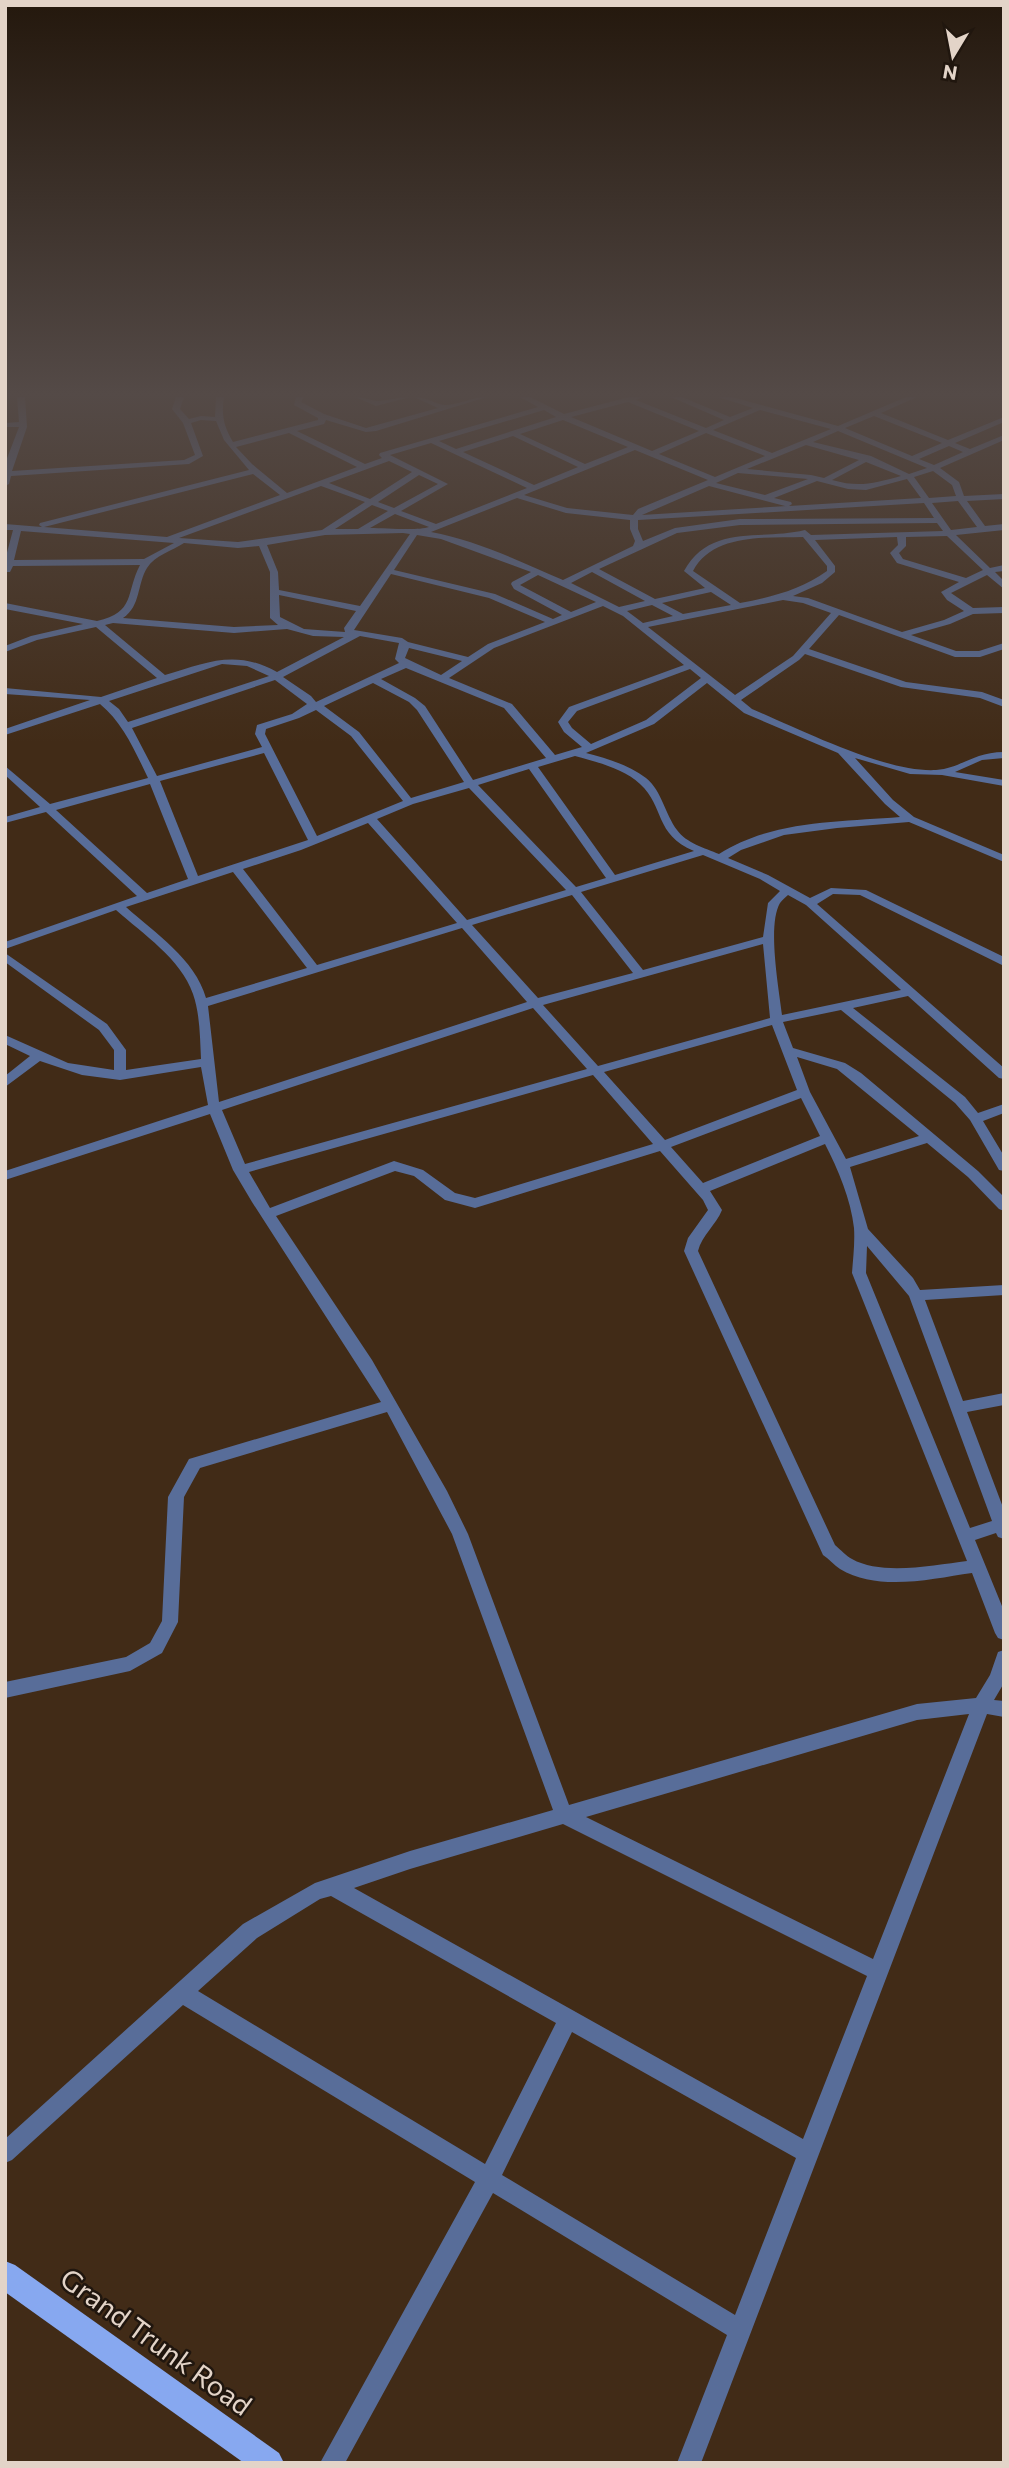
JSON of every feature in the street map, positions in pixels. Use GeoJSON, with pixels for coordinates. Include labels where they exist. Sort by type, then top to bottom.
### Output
{"type":"FeatureCollection","features":[{"type":"Feature","properties":{"kind":"main road","name":"Grand Trunk Road"},"geometry":{"type":"LineString","coordinates":[[5,2275],[269,2463]]}},
{"type":"Feature","properties":{"kind":"street"},"geometry":{"type":"LineString","coordinates":[[31,528],[93,512]]}},
{"type":"Feature","properties":{"kind":"street"},"geometry":{"type":"LineString","coordinates":[[167,540],[242,512]]}},
{"type":"Feature","properties":{"kind":"street"},"geometry":{"type":"LineString","coordinates":[[325,532],[355,512]]}},
{"type":"Feature","properties":{"kind":"street"},"geometry":{"type":"LineString","coordinates":[[359,531],[394,512]]}},
{"type":"Feature","properties":{"kind":"street"},"geometry":{"type":"LineString","coordinates":[[399,512],[436,527]]}},
{"type":"Feature","properties":{"kind":"street"},"geometry":{"type":"LineString","coordinates":[[356,635],[350,632],[349,628],[388,571],[420,532],[474,512]]}},
{"type":"Feature","properties":{"kind":"street"},"geometry":{"type":"LineString","coordinates":[[584,512],[634,518],[732,512]]}},
{"type":"Feature","properties":{"kind":"street"},"geometry":{"type":"LineString","coordinates":[[637,547],[639,541],[632,527],[634,518],[640,512]]}},
{"type":"Feature","properties":{"kind":"street"},"geometry":{"type":"LineString","coordinates":[[935,512],[949,533],[1004,586]]}},
{"type":"Feature","properties":{"kind":"street"},"geometry":{"type":"LineString","coordinates":[[971,512],[983,529]]}},
{"type":"Feature","properties":{"kind":"street"},"geometry":{"type":"LineString","coordinates":[[563,583],[659,537],[691,528],[740,522],[940,520]]}},
{"type":"Feature","properties":{"kind":"street"},"geometry":{"type":"LineString","coordinates":[[640,626],[782,597],[819,581],[831,572],[831,566],[796,521]]}},
{"type":"Feature","properties":{"kind":"street"},"geometry":{"type":"LineString","coordinates":[[5,527],[167,540],[262,544],[325,532],[420,532],[466,544],[605,602],[640,626],[733,701],[768,720],[842,751],[911,770],[1004,783]]}},
{"type":"Feature","properties":{"kind":"street"},"geometry":{"type":"LineString","coordinates":[[18,527],[6,570],[145,562],[160,551],[185,541]]}},
{"type":"Feature","properties":{"kind":"street"},"geometry":{"type":"LineString","coordinates":[[737,605],[688,571],[693,560],[709,548],[737,539],[949,533],[1004,527]]}},
{"type":"Feature","properties":{"kind":"street"},"geometry":{"type":"LineString","coordinates":[[901,534],[902,546],[894,553],[900,561],[965,581]]}},
{"type":"Feature","properties":{"kind":"street"},"geometry":{"type":"LineString","coordinates":[[262,544],[274,572],[275,618],[285,627]]}},
{"type":"Feature","properties":{"kind":"street"},"geometry":{"type":"LineString","coordinates":[[5,649],[34,638],[113,620],[124,614],[129,608],[145,562]]}},
{"type":"Feature","properties":{"kind":"street"},"geometry":{"type":"LineString","coordinates":[[971,611],[946,595],[949,589],[988,571],[1004,568]]}},
{"type":"Feature","properties":{"kind":"street"},"geometry":{"type":"LineString","coordinates":[[593,569],[681,617]]}},
{"type":"Feature","properties":{"kind":"street"},"geometry":{"type":"LineString","coordinates":[[388,571],[492,596],[550,621]]}},
{"type":"Feature","properties":{"kind":"street"},"geometry":{"type":"LineString","coordinates":[[538,572],[515,584],[569,615]]}},
{"type":"Feature","properties":{"kind":"street"},"geometry":{"type":"LineString","coordinates":[[618,610],[650,600],[712,589]]}},
{"type":"Feature","properties":{"kind":"street"},"geometry":{"type":"LineString","coordinates":[[275,592],[362,608]]}},
{"type":"Feature","properties":{"kind":"street"},"geometry":{"type":"LineString","coordinates":[[782,597],[805,600],[954,654],[980,654],[1004,646]]}},
{"type":"Feature","properties":{"kind":"street"},"geometry":{"type":"LineString","coordinates":[[443,678],[491,646],[605,602]]}},
{"type":"Feature","properties":{"kind":"street"},"geometry":{"type":"LineString","coordinates":[[5,606],[98,624],[164,679]]}},
{"type":"Feature","properties":{"kind":"street"},"geometry":{"type":"LineString","coordinates":[[900,635],[947,622],[971,611],[1004,610]]}},
{"type":"Feature","properties":{"kind":"street"},"geometry":{"type":"LineString","coordinates":[[733,701],[773,676],[804,650],[837,611]]}},
{"type":"Feature","properties":{"kind":"street"},"geometry":{"type":"LineString","coordinates":[[113,620],[234,630],[285,627],[299,631],[402,641],[469,660]]}},
{"type":"Feature","properties":{"kind":"street"},"geometry":{"type":"LineString","coordinates":[[127,726],[275,677],[356,635]]}},
{"type":"Feature","properties":{"kind":"street"},"geometry":{"type":"LineString","coordinates":[[405,644],[400,659],[406,664],[508,706],[553,760]]}},
{"type":"Feature","properties":{"kind":"street"},"geometry":{"type":"LineString","coordinates":[[804,650],[904,685],[982,695],[1004,704]]}},
{"type":"Feature","properties":{"kind":"street"},"geometry":{"type":"LineString","coordinates":[[5,732],[227,659],[245,661],[308,698],[313,708],[355,734],[409,802]]}},
{"type":"Feature","properties":{"kind":"street"},"geometry":{"type":"LineString","coordinates":[[314,841],[260,734],[261,727],[313,708],[406,664]]}},
{"type":"Feature","properties":{"kind":"street"},"geometry":{"type":"LineString","coordinates":[[590,748],[568,730],[563,722],[573,709],[690,666]]}},
{"type":"Feature","properties":{"kind":"street"},"geometry":{"type":"LineString","coordinates":[[5,946],[34,933],[314,841],[409,802],[590,748],[650,722],[706,679]]}},
{"type":"Feature","properties":{"kind":"street"},"geometry":{"type":"LineString","coordinates":[[373,680],[412,700],[421,708],[470,783],[575,892],[640,974]]}},
{"type":"Feature","properties":{"kind":"street"},"geometry":{"type":"LineString","coordinates":[[5,691],[102,700],[127,726],[194,881]]}},
{"type":"Feature","properties":{"kind":"street"},"geometry":{"type":"LineString","coordinates":[[5,820],[267,749]]}},
{"type":"Feature","properties":{"kind":"street"},"geometry":{"type":"LineString","coordinates":[[842,751],[889,802],[910,819],[1004,859]]}},
{"type":"Feature","properties":{"kind":"street"},"geometry":{"type":"LineString","coordinates":[[576,753],[610,763],[642,779],[651,790],[672,832],[684,843],[788,889],[810,903],[1004,1075]]}},
{"type":"Feature","properties":{"kind":"street"},"geometry":{"type":"LineString","coordinates":[[937,773],[958,768],[975,756],[1004,755]]}},
{"type":"Feature","properties":{"kind":"street"},"geometry":{"type":"LineString","coordinates":[[532,766],[612,880]]}},
{"type":"Feature","properties":{"kind":"street"},"geometry":{"type":"LineString","coordinates":[[5,769],[145,897]]}},
{"type":"Feature","properties":{"kind":"street"},"geometry":{"type":"LineString","coordinates":[[370,818],[701,1189],[715,1210],[712,1220],[693,1238],[691,1251],[829,1550],[848,1565],[871,1572],[899,1575],[977,1566]]}},
{"type":"Feature","properties":{"kind":"street"},"geometry":{"type":"LineString","coordinates":[[719,859],[730,850],[770,835],[910,819]]}},
{"type":"Feature","properties":{"kind":"street"},"geometry":{"type":"LineString","coordinates":[[201,1004],[466,926],[702,852]]}},
{"type":"Feature","properties":{"kind":"street"},"geometry":{"type":"LineString","coordinates":[[236,868],[315,971]]}},
{"type":"Feature","properties":{"kind":"street"},"geometry":{"type":"LineString","coordinates":[[788,889],[774,904],[769,926],[776,1020],[804,1092],[842,1165],[861,1230],[859,1273],[1004,1633]]}},
{"type":"Feature","properties":{"kind":"street"},"geometry":{"type":"LineString","coordinates":[[810,903],[831,891],[862,892],[1003,961]]}},
{"type":"Feature","properties":{"kind":"street"},"geometry":{"type":"LineString","coordinates":[[118,905],[179,963],[194,983],[201,1004],[207,1062],[221,1128],[240,1170],[425,1461],[460,1534],[564,1815],[877,1971]]}},
{"type":"Feature","properties":{"kind":"street"},"geometry":{"type":"LineString","coordinates":[[5,1176],[535,1003],[769,939]]}},
{"type":"Feature","properties":{"kind":"street"},"geometry":{"type":"LineString","coordinates":[[5,956],[103,1027],[120,1050],[120,1076]]}},
{"type":"Feature","properties":{"kind":"street"},"geometry":{"type":"LineString","coordinates":[[240,1170],[776,1020],[911,992]]}},
{"type":"Feature","properties":{"kind":"street"},"geometry":{"type":"LineString","coordinates":[[843,1006],[960,1100],[978,1118],[993,1152],[1004,1167]]}},
{"type":"Feature","properties":{"kind":"street"},"geometry":{"type":"LineString","coordinates":[[5,1039],[64,1066],[94,1074],[120,1076],[207,1062]]}},
{"type":"Feature","properties":{"kind":"street"},"geometry":{"type":"LineString","coordinates":[[788,1050],[841,1066],[856,1076],[973,1174],[1004,1206]]}},
{"type":"Feature","properties":{"kind":"street"},"geometry":{"type":"LineString","coordinates":[[5,1083],[39,1055]]}},
{"type":"Feature","properties":{"kind":"street"},"geometry":{"type":"LineString","coordinates":[[267,1214],[394,1166],[410,1167],[422,1173],[447,1198],[475,1203],[663,1146],[804,1092]]}},
{"type":"Feature","properties":{"kind":"street"},"geometry":{"type":"LineString","coordinates":[[978,1118],[1004,1108]]}},
{"type":"Feature","properties":{"kind":"street"},"geometry":{"type":"LineString","coordinates":[[701,1189],[828,1138]]}},
{"type":"Feature","properties":{"kind":"street"},"geometry":{"type":"LineString","coordinates":[[842,1165],[928,1138]]}},
{"type":"Feature","properties":{"kind":"street"},"geometry":{"type":"LineString","coordinates":[[861,1230],[908,1282],[916,1295],[1003,1527],[965,1536]]}},
{"type":"Feature","properties":{"kind":"street"},"geometry":{"type":"LineString","coordinates":[[916,1295],[1004,1290]]}},
{"type":"Feature","properties":{"kind":"street"},"geometry":{"type":"LineString","coordinates":[[957,1408],[1004,1399]]}},
{"type":"Feature","properties":{"kind":"street"},"geometry":{"type":"LineString","coordinates":[[5,1690],[130,1664],[156,1648],[170,1622],[176,1497],[195,1463],[391,1405]]}},
{"type":"Feature","properties":{"kind":"street"},"geometry":{"type":"LineString","coordinates":[[689,2463],[981,1705],[1001,1676],[1004,1657]]}},
{"type":"Feature","properties":{"kind":"street"},"geometry":{"type":"LineString","coordinates":[[5,2153],[250,1931],[315,1892],[410,1860],[917,1712],[981,1705],[1004,1709]]}},
{"type":"Feature","properties":{"kind":"street"},"geometry":{"type":"LineString","coordinates":[[332,1886],[807,2152]]}},
{"type":"Feature","properties":{"kind":"street"},"geometry":{"type":"LineString","coordinates":[[183,1993],[739,2330]]}},
{"type":"Feature","properties":{"kind":"street"},"geometry":{"type":"LineString","coordinates":[[332,2463],[489,2179],[568,2019]]}}]}
